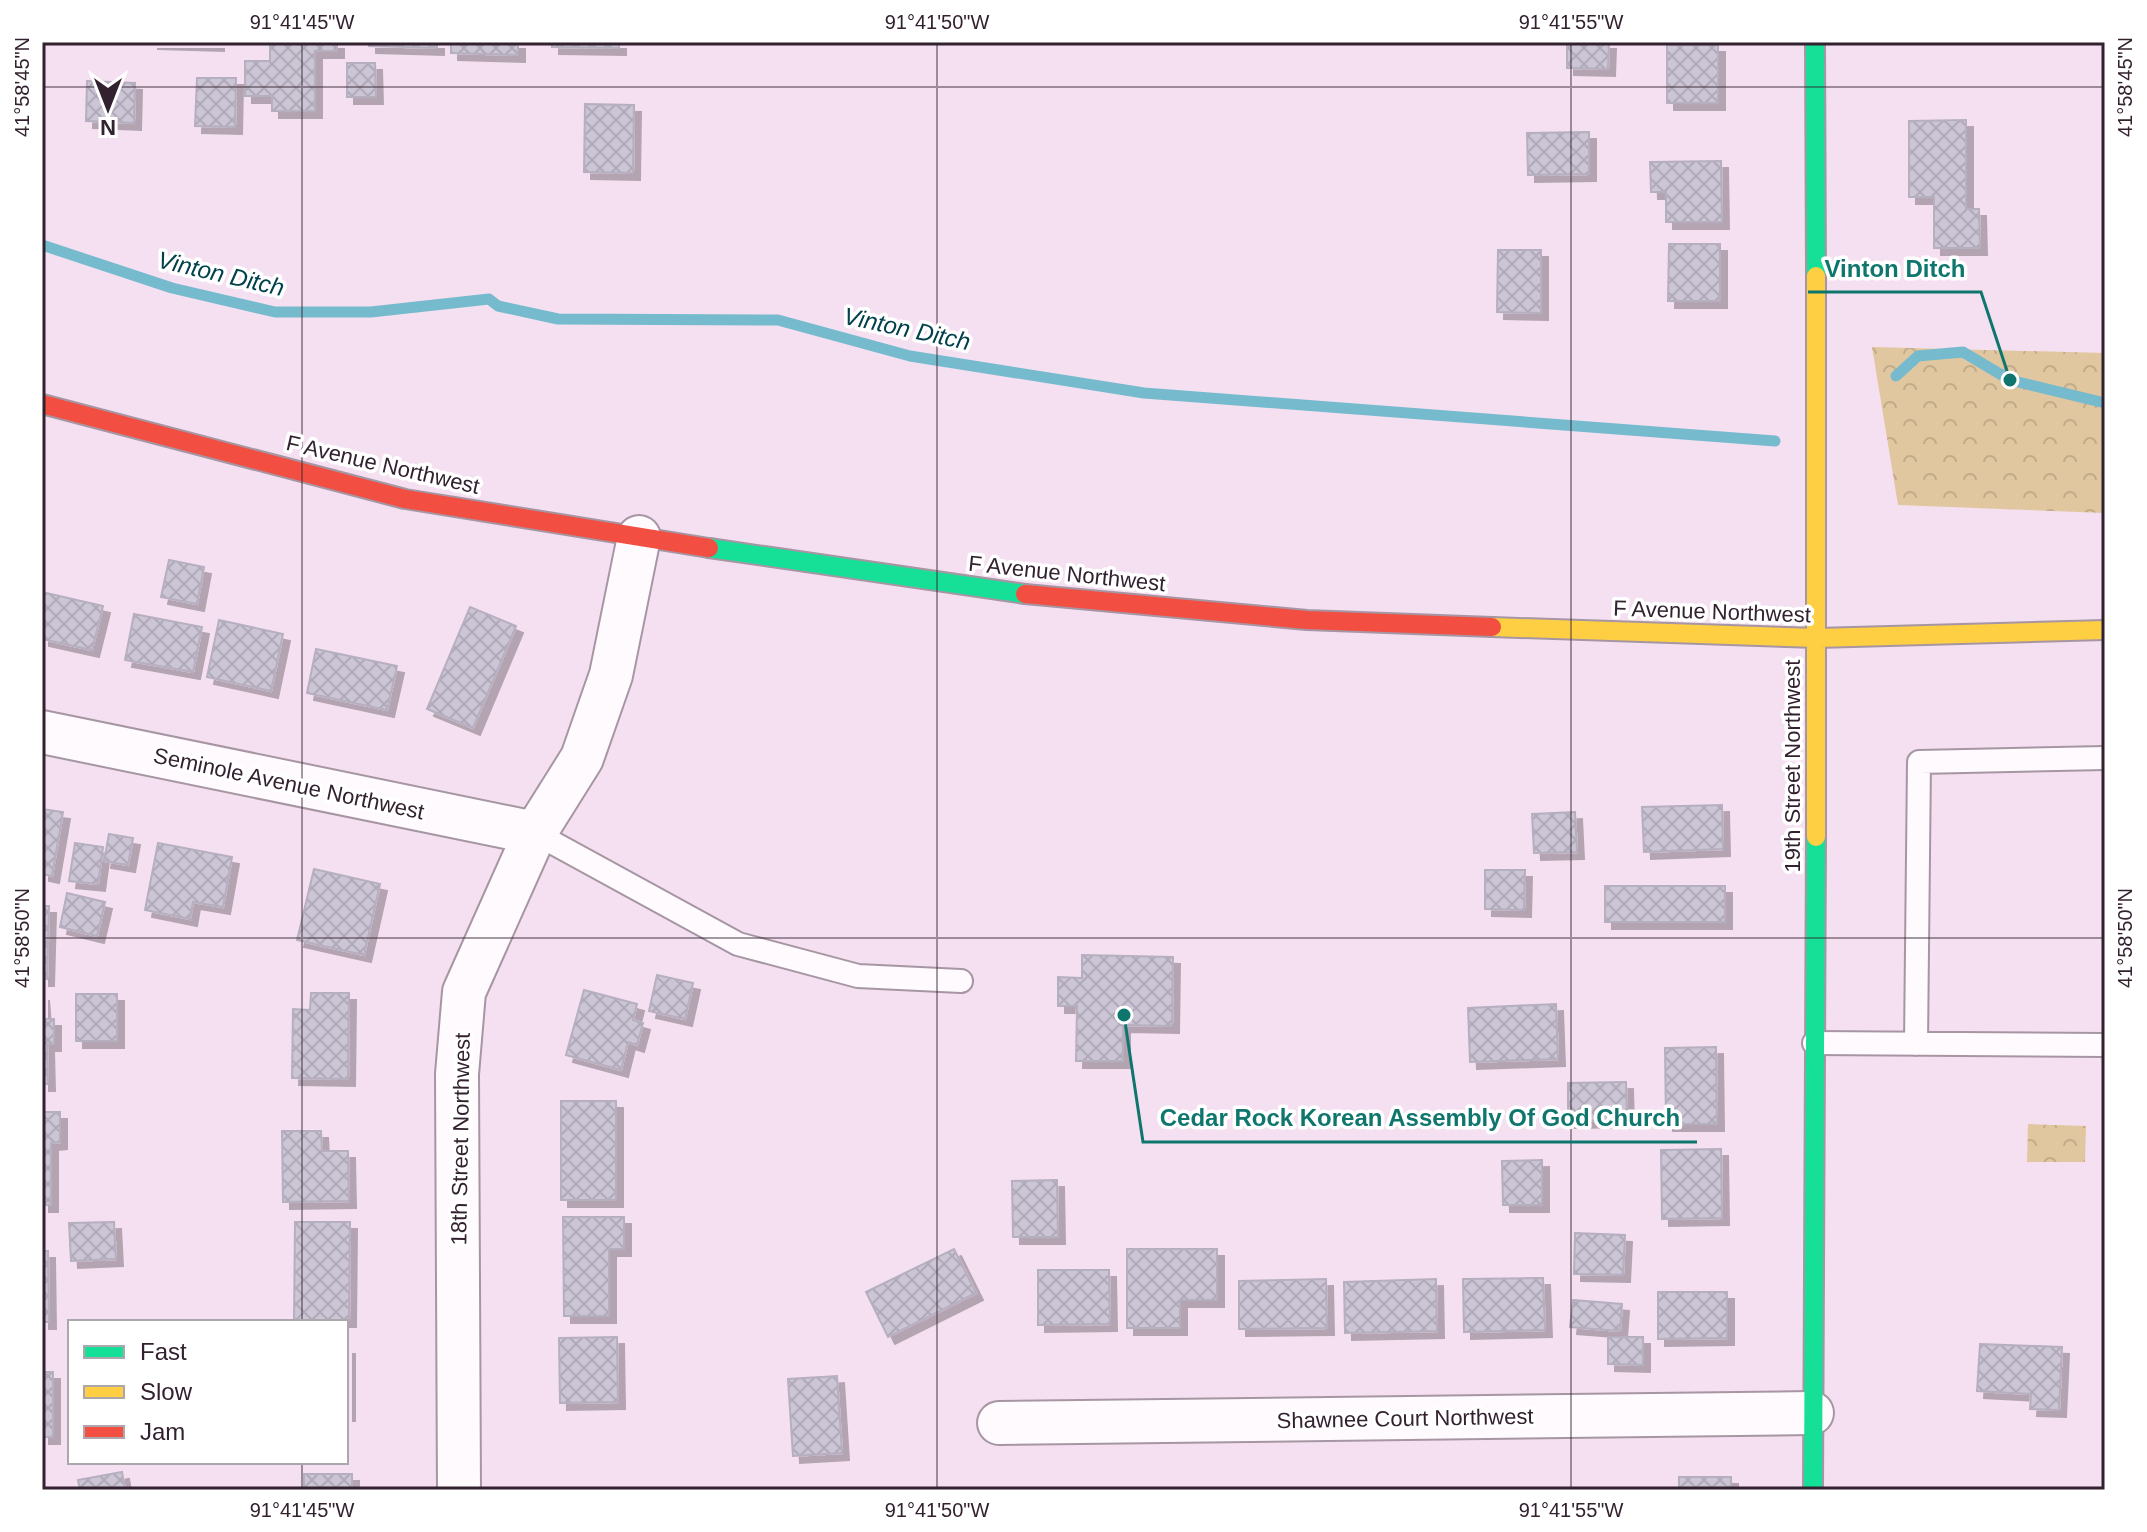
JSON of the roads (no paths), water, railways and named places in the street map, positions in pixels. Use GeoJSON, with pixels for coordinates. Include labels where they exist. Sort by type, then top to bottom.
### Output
{"type":"FeatureCollection","features":[{"type":"Feature","properties":{"kind":"main road","name":"19th Street Northwest"},"geometry":{"type":"LineString","coordinates":[[1813,1490],[1817,638],[1815,42]]}},
{"type":"Feature","properties":{"kind":"main road","name":"F Avenue Northwest"},"geometry":{"type":"LineString","coordinates":[[42,404],[405,499],[849,571],[1113,604],[1307,620],[1817,638],[2105,630]]}},
{"type":"Feature","properties":{"kind":"street","name":"18th Street Northwest"},"geometry":{"type":"LineString","coordinates":[[459,1490],[457,1074],[464,992],[535,833],[582,758],[611,675],[639,537]]}},
{"type":"Feature","properties":{"kind":"street","name":"Seminole Avenue Northwest"},"geometry":{"type":"LineString","coordinates":[[42,732],[535,833]]}},
{"type":"Feature","properties":{"kind":"street","name":"Shawnee Court Northwest"},"geometry":{"type":"LineString","coordinates":[[999,1423],[1812,1413]]}},
{"type":"Feature","properties":{"kind":"lane"},"geometry":{"type":"LineString","coordinates":[[1916,1044],[1919,762],[2105,758]]}},
{"type":"Feature","properties":{"kind":"lane"},"geometry":{"type":"LineString","coordinates":[[535,833],[738,944],[858,976],[961,981]]}},
{"type":"Feature","properties":{"kind":"lane"},"geometry":{"type":"LineString","coordinates":[[1814,1043],[2105,1045]]}},
{"type":"Feature","properties":{"kind":"waterway","name":"Vinton Ditch"},"geometry":{"type":"LineString","coordinates":[[42,245],[172,288],[275,312],[371,312],[489,299],[498,306],[558,319],[778,320],[910,356],[1144,393],[1775,441]]}},
{"type":"Feature","properties":{"kind":"waterway","name":"Vinton Ditch"},"geometry":{"type":"LineString","coordinates":[[1896,376],[1918,356],[1963,352],[2010,380],[2105,403]]}},
{"type":"Feature","properties":{"kind":"place","name":"Vinton Ditch"},"geometry":{"type":"Point","coordinates":[2010,380]}},
{"type":"Feature","properties":{"kind":"place","name":"Cedar Rock Korean Assembly Of God Church"},"geometry":{"type":"Point","coordinates":[1124,1015]}}]}
